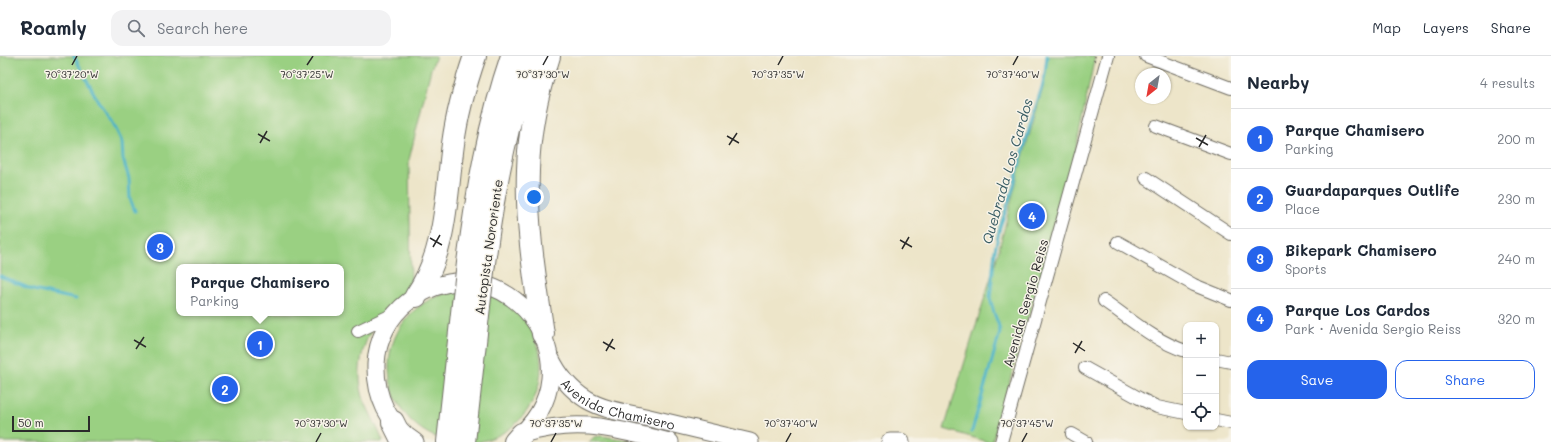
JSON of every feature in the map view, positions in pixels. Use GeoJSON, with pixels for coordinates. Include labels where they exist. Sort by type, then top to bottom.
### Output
{"type":"FeatureCollection","features":[{"type":"Feature","properties":{"kind":"highway"},"geometry":{"type":"LineString","coordinates":[[416,296],[425,282],[432,266],[441,238],[456,125],[464,87],[475,56]]}},
{"type":"Feature","properties":{"kind":"highway","name":"Autopista Nororiente"},"geometry":{"type":"LineString","coordinates":[[457,438],[476,263],[482,167],[494,116],[512,56]]}},
{"type":"Feature","properties":{"kind":"highway","name":"Autopista Nororiente"},"geometry":{"type":"LineString","coordinates":[[476,263],[492,204],[502,152],[518,89],[529,56]]}},
{"type":"Feature","properties":{"kind":"highway"},"geometry":{"type":"LineString","coordinates":[[543,334],[528,217],[528,170],[529,147],[536,104],[549,56]]}},
{"type":"Feature","properties":{"kind":"highway"},"geometry":{"type":"LineString","coordinates":[[393,422],[403,442]]}},
{"type":"Feature","properties":{"kind":"street","name":"Avenida Sergio Reiss"},"geometry":{"type":"LineString","coordinates":[[1001,442],[1108,56]]}},
{"type":"Feature","properties":{"kind":"street"},"geometry":{"type":"LineString","coordinates":[[1146,56],[1231,88]]}},
{"type":"Feature","properties":{"kind":"street"},"geometry":{"type":"LineString","coordinates":[[1156,126],[1231,154]]}},
{"type":"Feature","properties":{"kind":"street"},"geometry":{"type":"LineString","coordinates":[[1146,178],[1231,234]]}},
{"type":"Feature","properties":{"kind":"street"},"geometry":{"type":"LineString","coordinates":[[1118,242],[1194,285],[1231,300]]}},
{"type":"Feature","properties":{"kind":"street"},"geometry":{"type":"LineString","coordinates":[[358,331],[396,313],[416,296],[441,285],[468,282],[494,288],[518,302],[528,311],[543,334],[549,354],[550,376],[546,398],[540,411],[532,424],[517,439]]}},
{"type":"Feature","properties":{"kind":"street"},"geometry":{"type":"LineString","coordinates":[[1104,301],[1150,333],[1183,350]]}},
{"type":"Feature","properties":{"kind":"street"},"geometry":{"type":"LineString","coordinates":[[396,313],[383,335],[378,348],[376,374],[377,387],[382,402],[393,422],[401,431],[415,442]]}},
{"type":"Feature","properties":{"kind":"street","name":"Avenida Chamisero"},"geometry":{"type":"LineString","coordinates":[[549,354],[555,368],[570,386],[593,403],[619,411],[750,442]]}},
{"type":"Feature","properties":{"kind":"street"},"geometry":{"type":"LineString","coordinates":[[1219,360],[1231,362]]}},
{"type":"Feature","properties":{"kind":"street"},"geometry":{"type":"LineString","coordinates":[[1085,368],[1157,407],[1183,412]]}},
{"type":"Feature","properties":{"kind":"street"},"geometry":{"type":"LineString","coordinates":[[1219,421],[1231,423]]}},
{"type":"Feature","properties":{"kind":"street","name":"Avenida Chamisero"},"geometry":{"type":"LineString","coordinates":[[517,439],[552,427],[583,425],[606,427],[670,442]]}},
{"type":"Feature","properties":{"kind":"street"},"geometry":{"type":"LineString","coordinates":[[1072,434],[1086,442]]}},
{"type":"Feature","properties":{"kind":"street"},"geometry":{"type":"LineString","coordinates":[[890,442],[901,442]]}},
{"type":"Feature","properties":{"kind":"green space"},"geometry":{"type":"Polygon","coordinates":[[[0,56],[436,56],[431,69],[409,160],[411,282],[402,299],[383,314],[371,330],[363,349],[361,359],[361,390],[383,442],[0,442],[0,56]]]}},
{"type":"Feature","properties":{"kind":"green space"},"geometry":{"type":"Polygon","coordinates":[[[1047,56],[1095,56],[1073,163],[992,442],[988,442],[944,429],[996,261],[1019,171],[1043,88],[1047,56]]]}},
{"type":"Feature","properties":{"kind":"green space"},"geometry":{"type":"Polygon","coordinates":[[[465,291],[487,294],[501,300],[519,313],[532,331],[538,345],[541,367],[538,389],[532,403],[519,421],[501,434],[487,440],[465,443],[443,440],[429,434],[411,421],[398,403],[392,389],[389,367],[392,345],[398,331],[411,313],[429,300],[443,294],[465,291]]]}},
{"type":"Feature","properties":{"kind":"green space"},"geometry":{"type":"Polygon","coordinates":[[[601,436],[641,442],[589,442],[594,437],[601,436]]]}},
{"type":"Feature","properties":{"kind":"waterway"},"geometry":{"type":"LineString","coordinates":[[74,56],[98,101],[113,123],[122,142],[123,159],[129,178],[130,199],[135,211]]}},
{"type":"Feature","properties":{"kind":"waterway","name":"Quebrada Los Cardos"},"geometry":{"type":"LineString","coordinates":[[972,431],[1000,332],[990,298],[995,250],[1000,227],[1012,192],[1042,87],[1047,56]]}},
{"type":"Feature","properties":{"kind":"waterway"},"geometry":{"type":"LineString","coordinates":[[0,276],[33,290],[76,299]]}},
{"type":"Feature","properties":{"kind":"place","name":"Parque Los Cardos"},"geometry":{"type":"Point","coordinates":[1032,216]}},
{"type":"Feature","properties":{"kind":"place","name":"Bikepark Chamisero"},"geometry":{"type":"Point","coordinates":[160,247]}},
{"type":"Feature","properties":{"kind":"place","name":"Parque Chamisero"},"geometry":{"type":"Point","coordinates":[260,344]}},
{"type":"Feature","properties":{"kind":"place","name":"Guardaparques Outlife"},"geometry":{"type":"Point","coordinates":[225,389]}}]}
